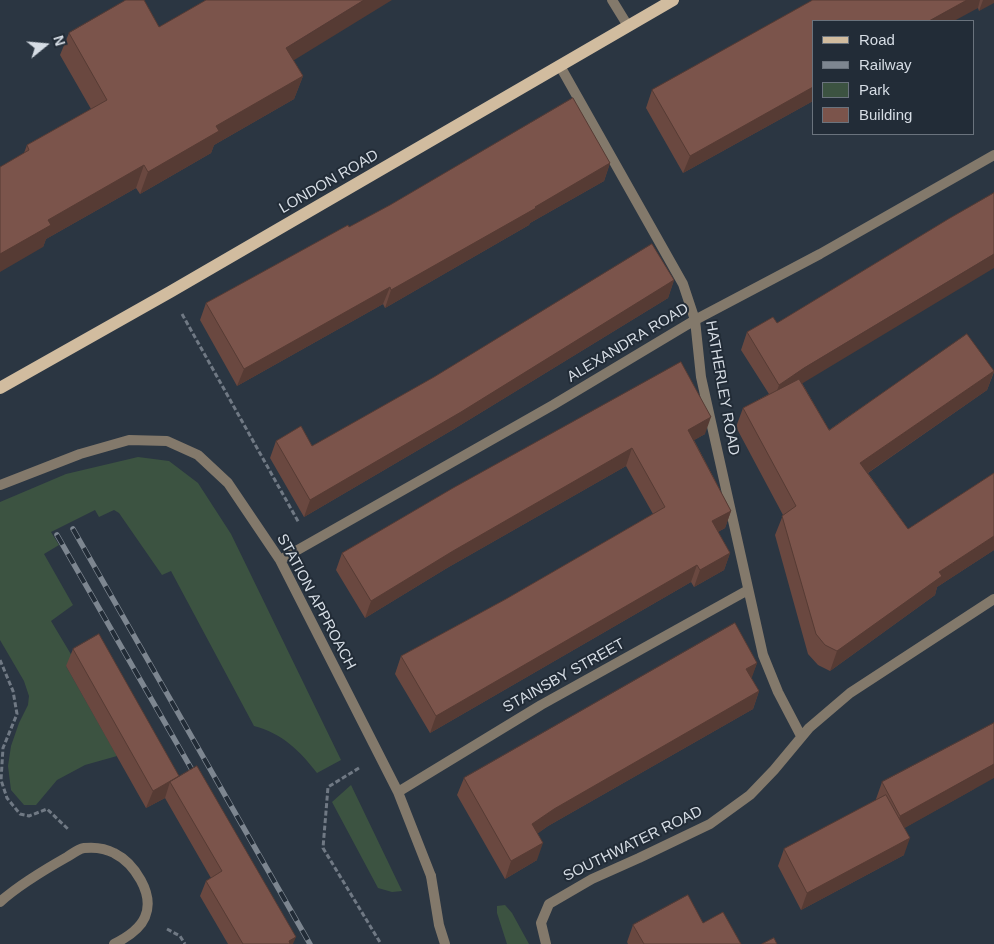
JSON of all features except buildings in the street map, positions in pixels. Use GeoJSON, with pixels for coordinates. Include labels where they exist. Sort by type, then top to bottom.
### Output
{"type":"FeatureCollection","features":[{"type":"Feature","properties":{"kind":"main road","name":"LONDON ROAD"},"geometry":{"type":"LineString","coordinates":[[0,388],[170,292],[673,0]]}},
{"type":"Feature","properties":{"kind":"street"},"geometry":{"type":"LineString","coordinates":[[612,0],[628,26]]}},
{"type":"Feature","properties":{"kind":"street","name":"HATHERLEY ROAD"},"geometry":{"type":"LineString","coordinates":[[560,66],[682,284],[695,320],[702,377],[763,655],[778,692],[801,736]]}},
{"type":"Feature","properties":{"kind":"street","name":"ALEXANDRA ROAD"},"geometry":{"type":"LineString","coordinates":[[280,560],[554,405],[695,320],[820,254],[994,155]]}},
{"type":"Feature","properties":{"kind":"street","name":"STATION APPROACH"},"geometry":{"type":"LineString","coordinates":[[0,484],[80,454],[129,440],[167,440],[198,455],[228,484],[280,560],[398,792],[431,876],[439,925],[445,944]]}},
{"type":"Feature","properties":{"kind":"street","name":"STAINSBY STREET"},"geometry":{"type":"LineString","coordinates":[[398,792],[541,705],[748,590]]}},
{"type":"Feature","properties":{"kind":"street","name":"SOUTHWATER ROAD"},"geometry":{"type":"LineString","coordinates":[[546,944],[541,923],[549,904],[592,879],[710,824],[750,795],[774,770],[801,736],[850,693],[994,599]]}},
{"type":"Feature","properties":{"kind":"street"},"geometry":{"type":"LineString","coordinates":[[0,902],[47,868],[82,848],[99,847],[114,853],[130,865],[141,882],[148,901],[146,917],[136,930],[114,944]]}},
{"type":"Feature","properties":{"kind":"path"},"geometry":{"type":"LineString","coordinates":[[170,292],[310,543]]}},
{"type":"Feature","properties":{"kind":"path"},"geometry":{"type":"LineString","coordinates":[[0,660],[13,691],[17,714],[3,748],[1,780],[6,798],[20,814],[29,816],[47,810]]}},
{"type":"Feature","properties":{"kind":"path"},"geometry":{"type":"LineString","coordinates":[[381,944],[323,848],[328,787],[358,767],[398,792]]}},
{"type":"Feature","properties":{"kind":"green space"},"geometry":{"type":"Polygon","coordinates":[[[138,457],[169,461],[198,483],[231,534],[341,760],[317,773],[304,757],[282,738],[254,726],[171,571],[162,575],[119,513],[114,510],[99,517],[95,510],[51,532],[59,545],[44,554],[73,605],[51,621],[75,661],[66,666],[117,756],[85,765],[57,780],[36,805],[24,805],[11,790],[8,766],[11,746],[28,705],[29,696],[24,681],[0,640],[0,502],[66,474],[138,457]]]}},
{"type":"Feature","properties":{"kind":"green space"},"geometry":{"type":"Polygon","coordinates":[[[351,785],[402,891],[392,892],[378,888],[332,802],[351,785]]]}},
{"type":"Feature","properties":{"kind":"green space"},"geometry":{"type":"Polygon","coordinates":[[[505,905],[512,913],[529,944],[507,944],[497,913],[497,906],[505,905]]]}},
{"type":"Feature","properties":{"kind":"railway"},"geometry":{"type":"LineString","coordinates":[[73,529],[310,944]]}},
{"type":"Feature","properties":{"kind":"railway"},"geometry":{"type":"LineString","coordinates":[[57,535],[199,782]]}}]}
